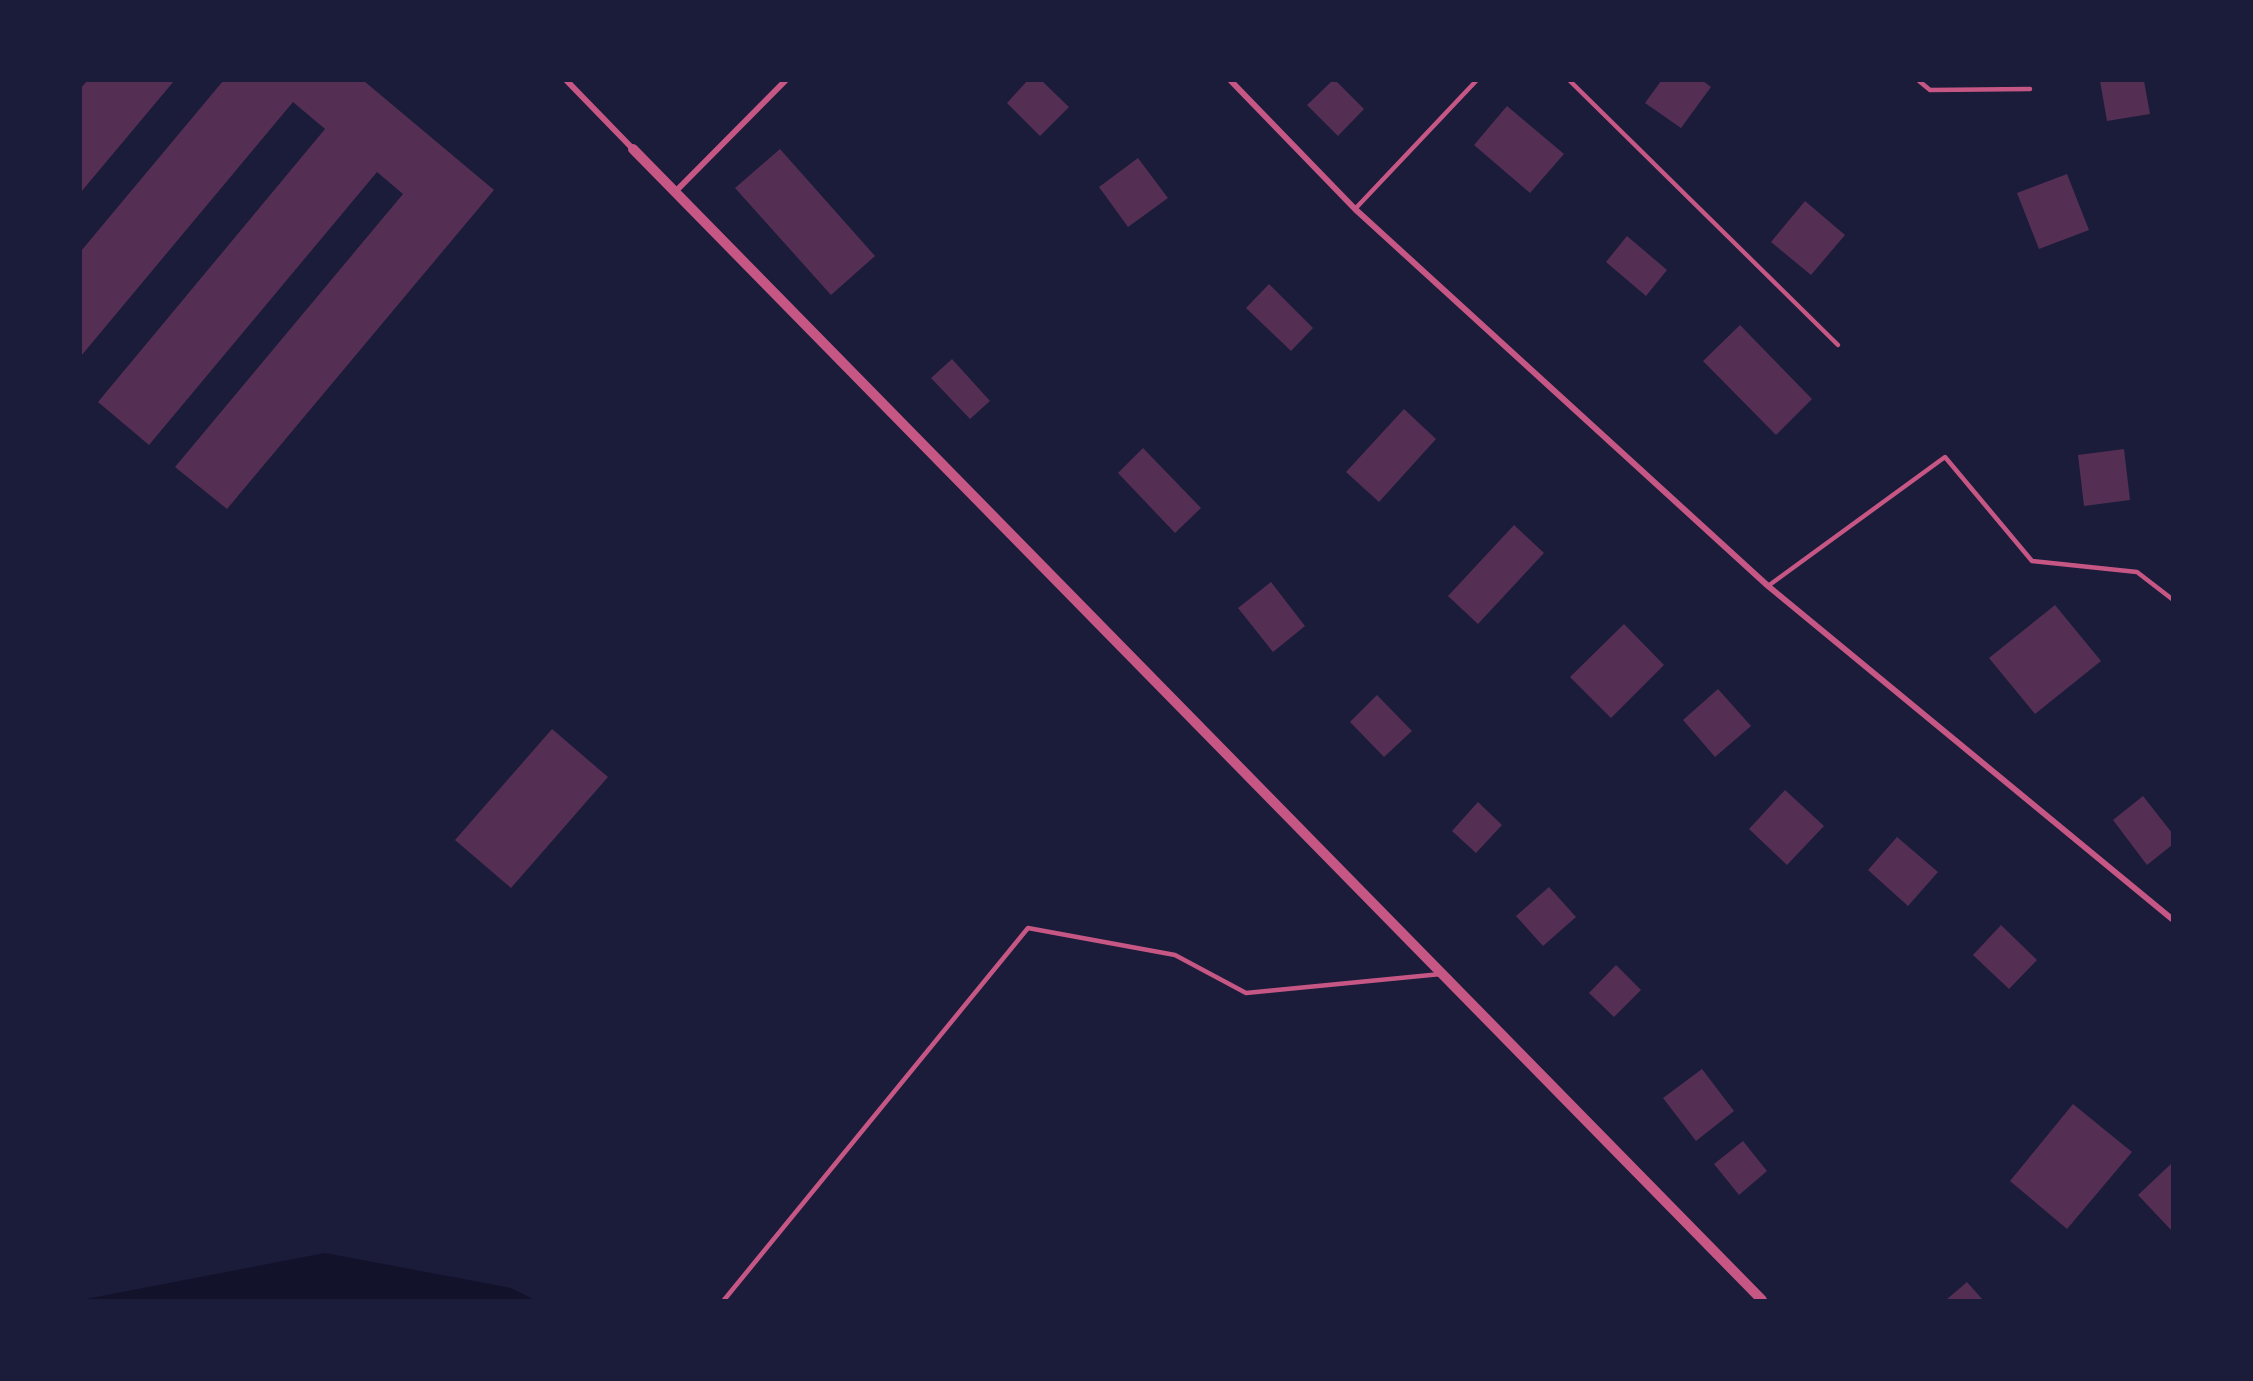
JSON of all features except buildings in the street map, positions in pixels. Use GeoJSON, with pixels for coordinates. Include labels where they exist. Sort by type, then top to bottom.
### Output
{"type":"FeatureCollection","features":[{"type":"Feature","properties":{"kind":"street"},"geometry":{"type":"LineString","coordinates":[[567,81],[674,193],[1762,1300]]}},
{"type":"Feature","properties":{"kind":"street"},"geometry":{"type":"LineString","coordinates":[[674,193],[785,81]]}},
{"type":"Feature","properties":{"kind":"street"},"geometry":{"type":"LineString","coordinates":[[1231,81],[1355,209],[1768,586],[2172,919]]}},
{"type":"Feature","properties":{"kind":"lane"},"geometry":{"type":"LineString","coordinates":[[1355,209],[1476,81]]}},
{"type":"Feature","properties":{"kind":"lane"},"geometry":{"type":"LineString","coordinates":[[1570,81],[1838,345]]}},
{"type":"Feature","properties":{"kind":"lane"},"geometry":{"type":"LineString","coordinates":[[1919,81],[1930,90],[2030,89]]}},
{"type":"Feature","properties":{"kind":"lane"},"geometry":{"type":"LineString","coordinates":[[1768,586],[1945,457],[2032,561],[2137,572],[2172,598]]}},
{"type":"Feature","properties":{"kind":"lane"},"geometry":{"type":"LineString","coordinates":[[724,1300],[1028,928],[1175,955],[1246,993],[1441,974]]}},
{"type":"Feature","properties":{"kind":"shaded area"},"geometry":{"type":"Polygon","coordinates":[[[325,1253],[511,1288],[535,1300],[81,1300],[325,1253]]]}}]}
